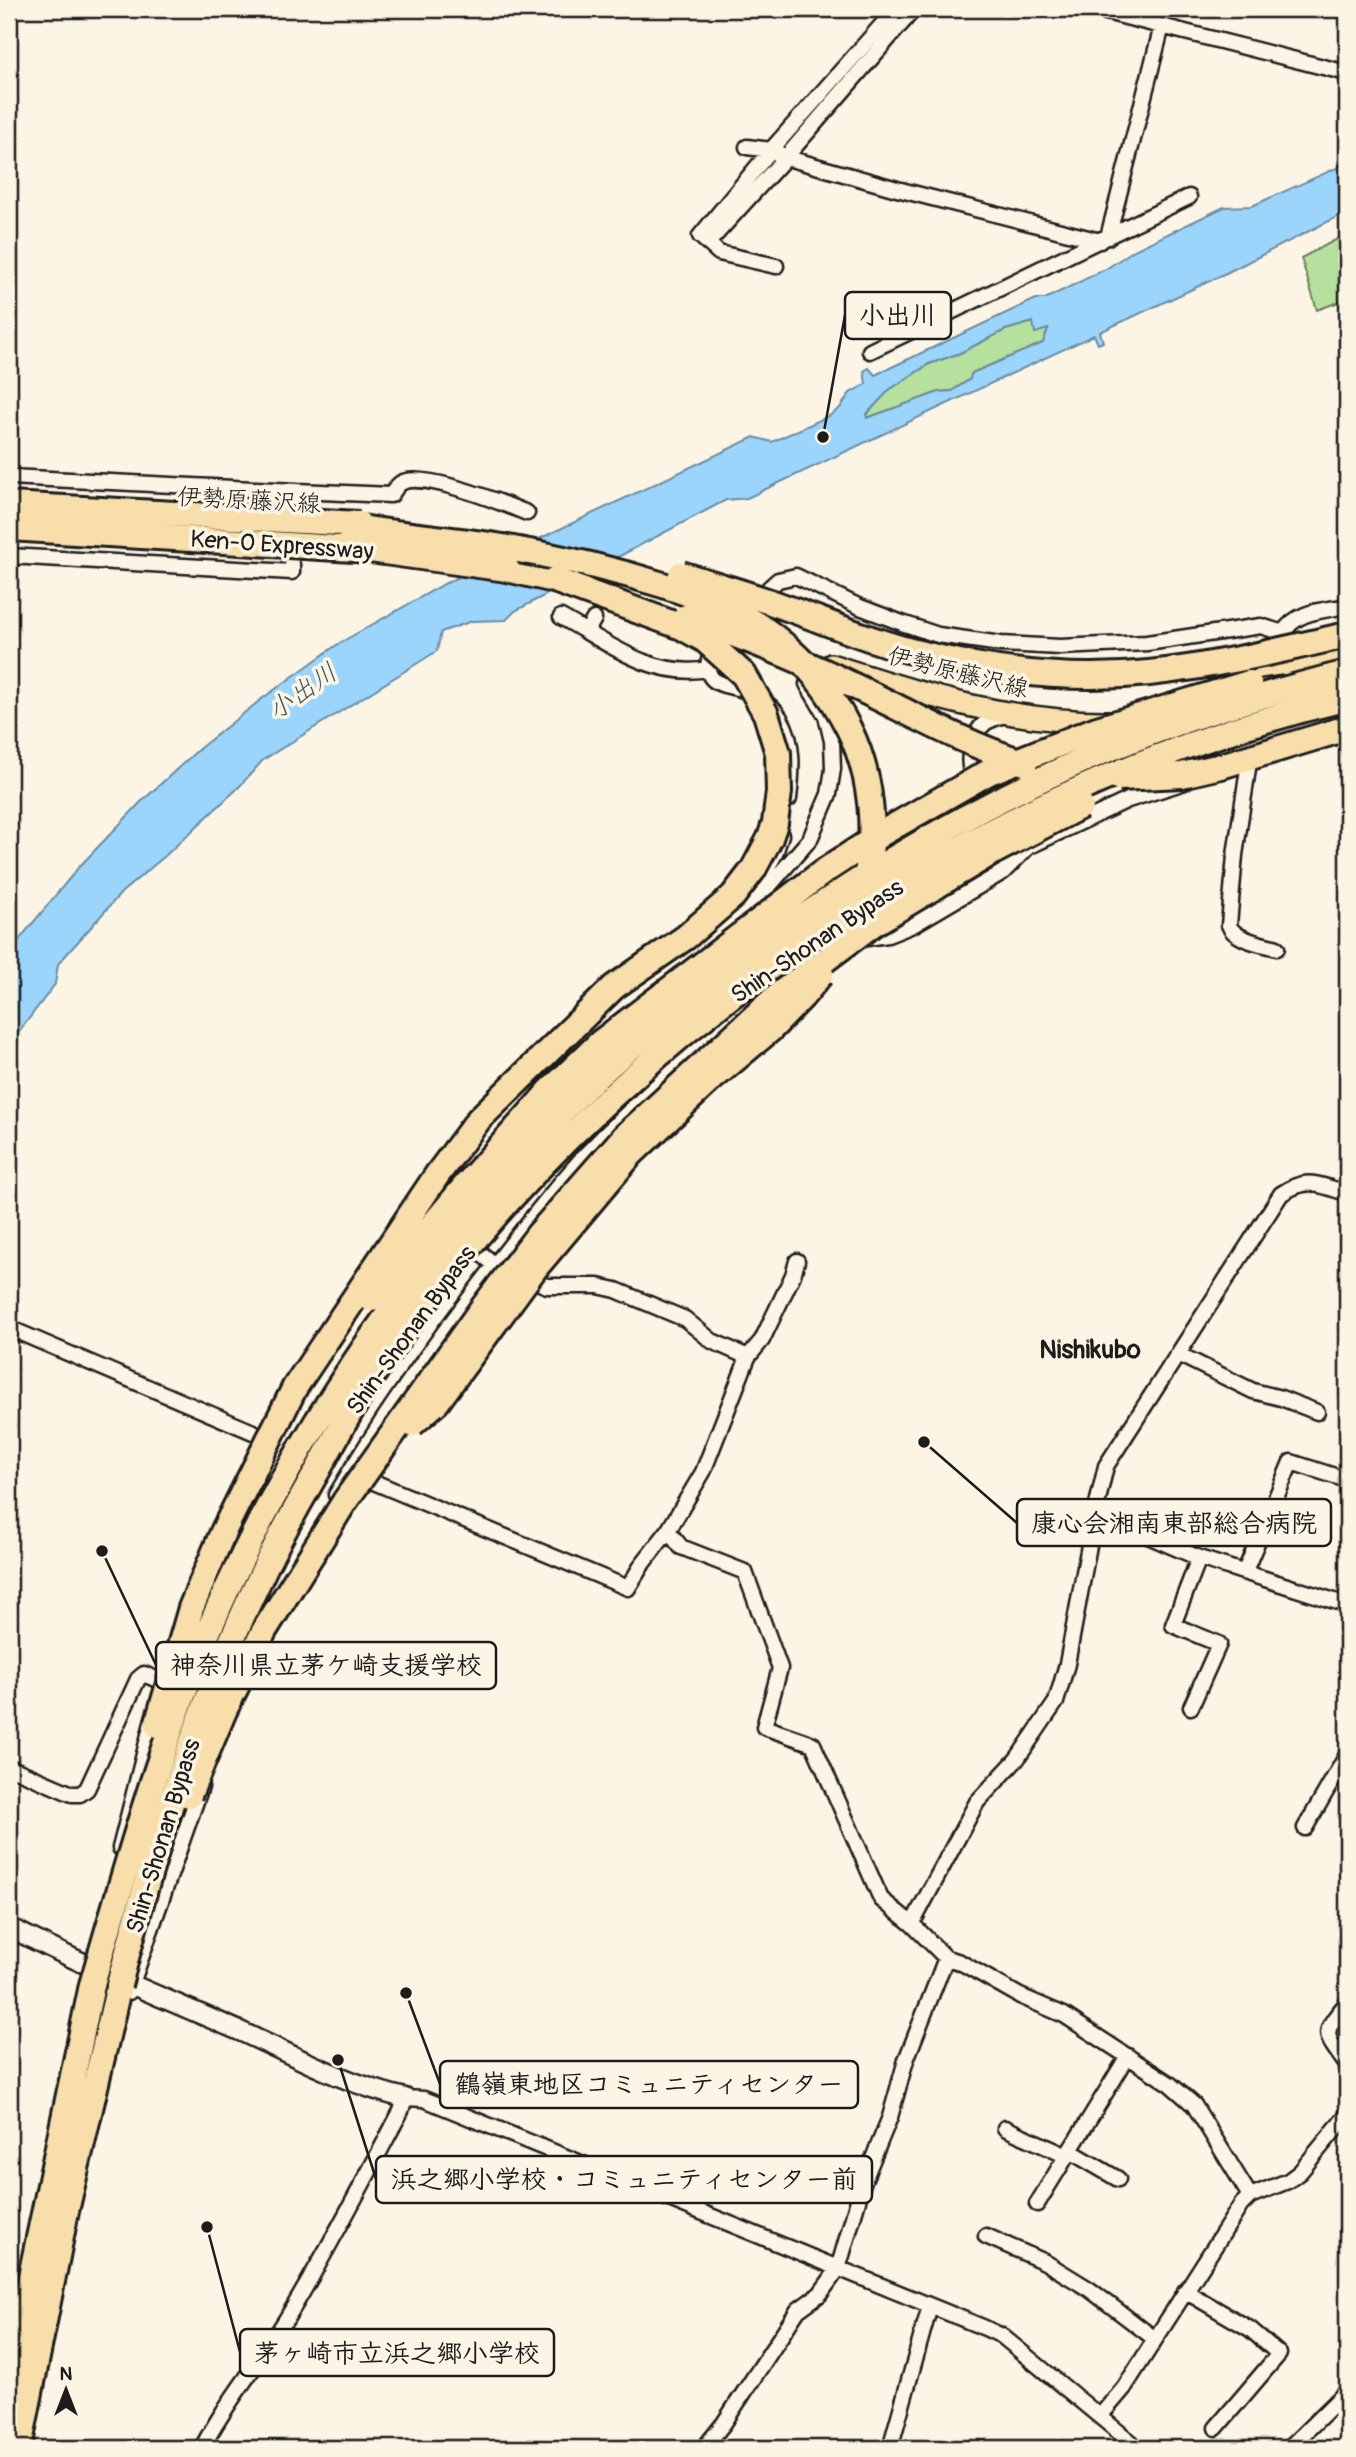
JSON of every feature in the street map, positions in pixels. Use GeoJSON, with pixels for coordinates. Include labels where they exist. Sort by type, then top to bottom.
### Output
{"type":"FeatureCollection","features":[{"type":"Feature","properties":{"kind":"highway","name":"Ken-O Expressway"},"geometry":{"type":"LineString","coordinates":[[9,505],[345,525]]}},
{"type":"Feature","properties":{"kind":"highway"},"geometry":{"type":"LineString","coordinates":[[345,525],[413,525],[483,532],[639,562],[751,596],[921,654],[1014,671],[1058,674],[1147,673],[1237,661],[1347,635]]}},
{"type":"Feature","properties":{"kind":"highway"},"geometry":{"type":"LineString","coordinates":[[345,525],[508,548],[589,565],[694,595],[738,615],[776,637],[823,684],[840,711],[859,752],[866,779],[871,821],[868,869],[854,916],[834,957],[813,984],[771,1029],[709,1081],[631,1154],[536,1267],[437,1402],[375,1458]]}},
{"type":"Feature","properties":{"kind":"highway","name":"Ken-O Expressway"},"geometry":{"type":"LineString","coordinates":[[9,528],[370,550],[461,561],[560,586]]}},
{"type":"Feature","properties":{"kind":"highway"},"geometry":{"type":"LineString","coordinates":[[560,586],[638,602],[718,628],[813,666],[984,749],[1062,772],[1117,778],[1182,775],[1347,728]]}},
{"type":"Feature","properties":{"kind":"highway"},"geometry":{"type":"LineString","coordinates":[[92,1975],[169,1679],[191,1608],[223,1532],[295,1387],[437,1175],[479,1119],[614,987],[686,937],[733,897],[762,854],[775,823],[779,792],[778,753],[766,714],[744,675],[705,640],[682,627],[560,586]]}},
{"type":"Feature","properties":{"kind":"highway"},"geometry":{"type":"LineString","coordinates":[[272,1432],[376,1292],[549,1092],[601,1042],[786,898],[884,832],[989,772],[1097,729],[1235,686],[1347,660]]}},
{"type":"Feature","properties":{"kind":"highway","name":"Shin-Shonan Bypass"},"geometry":{"type":"LineString","coordinates":[[19,2448],[66,2211],[125,1984],[144,1891],[187,1754],[223,1659],[282,1533],[375,1373],[437,1287],[491,1221],[620,1088],[699,1023],[815,936],[894,887],[1007,810],[1100,753],[1171,725],[1268,693],[1347,673]]}},
{"type":"Feature","properties":{"kind":"highway"},"geometry":{"type":"LineString","coordinates":[[125,1984],[190,1793],[224,1711],[264,1631],[303,1566],[375,1458],[481,1310],[554,1217],[625,1136],[778,995],[873,924],[991,853],[1100,796],[1347,695]]}},
{"type":"Feature","properties":{"kind":"highway","name":"Shin-Shonan Bypass"},"geometry":{"type":"LineString","coordinates":[[9,2382],[92,1975],[176,1711],[229,1583],[299,1454],[346,1374],[414,1281],[488,1189],[619,1056],[773,936],[851,884],[932,836],[1237,729],[1347,695]]}},
{"type":"Feature","properties":{"kind":"main road","name":"伊勢原藤沢線"},"geometry":{"type":"LineString","coordinates":[[9,512],[486,542],[632,569],[714,592],[881,649],[968,671],[1062,683],[1151,681],[1347,653]]}},
{"type":"Feature","properties":{"kind":"main road","name":"伊勢原藤沢線"},"geometry":{"type":"LineString","coordinates":[[9,537],[342,557],[560,586],[687,620],[911,691],[1006,714],[1068,722],[1162,722],[1249,713],[1347,695]]}},
{"type":"Feature","properties":{"kind":"street"},"geometry":{"type":"LineString","coordinates":[[776,266],[719,253],[701,236],[771,150],[896,9]]}},
{"type":"Feature","properties":{"kind":"street"},"geometry":{"type":"LineString","coordinates":[[708,243],[914,9]]}},
{"type":"Feature","properties":{"kind":"street"},"geometry":{"type":"LineString","coordinates":[[1094,9],[1347,73]]}},
{"type":"Feature","properties":{"kind":"street"},"geometry":{"type":"LineString","coordinates":[[1104,239],[1163,26]]}},
{"type":"Feature","properties":{"kind":"street"},"geometry":{"type":"LineString","coordinates":[[747,147],[771,150],[786,157],[897,189],[1104,239]]}},
{"type":"Feature","properties":{"kind":"street"},"geometry":{"type":"LineString","coordinates":[[870,351],[1189,197]]}},
{"type":"Feature","properties":{"kind":"street"},"geometry":{"type":"LineString","coordinates":[[9,477],[296,497],[391,495],[399,483],[405,481],[443,483],[527,513]]}},
{"type":"Feature","properties":{"kind":"street"},"geometry":{"type":"LineString","coordinates":[[9,556],[292,572],[292,564]]}},
{"type":"Feature","properties":{"kind":"street"},"geometry":{"type":"LineString","coordinates":[[769,588],[778,580],[796,576],[860,607],[938,635],[1001,644],[1060,647],[1146,643],[1261,626],[1283,633],[1319,657]]}},
{"type":"Feature","properties":{"kind":"street"},"geometry":{"type":"LineString","coordinates":[[1283,633],[1300,615],[1347,606]]}},
{"type":"Feature","properties":{"kind":"street"},"geometry":{"type":"LineString","coordinates":[[561,617],[591,625],[636,659],[670,671],[688,672],[709,663],[710,677],[716,683],[750,692],[780,717],[791,750],[789,799],[775,854],[746,906]]}},
{"type":"Feature","properties":{"kind":"street"},"geometry":{"type":"LineString","coordinates":[[881,649],[938,635]]}},
{"type":"Feature","properties":{"kind":"street"},"geometry":{"type":"LineString","coordinates":[[9,2345],[92,1975],[162,1682],[235,1496],[295,1388],[421,1205],[441,1181],[531,1088],[610,1017],[771,884],[810,839],[829,794],[833,769],[832,741],[826,716],[813,691],[794,670],[761,643]]}},
{"type":"Feature","properties":{"kind":"street"},"geometry":{"type":"LineString","coordinates":[[30,2448],[125,1984],[216,1747],[304,1553],[350,1472],[450,1321],[540,1206],[586,1154],[646,1095],[724,1026],[771,986],[817,956],[835,939],[844,909],[850,901],[975,824],[982,815],[982,801],[968,757],[975,734],[987,722],[1006,714]]}},
{"type":"Feature","properties":{"kind":"street"},"geometry":{"type":"LineString","coordinates":[[835,939],[851,941],[888,934],[913,925],[1003,872],[1028,847],[1128,800],[1347,734]]}},
{"type":"Feature","properties":{"kind":"street"},"geometry":{"type":"LineString","coordinates":[[1250,762],[1235,855],[1229,925],[1231,931],[1237,935],[1277,948]]}},
{"type":"Feature","properties":{"kind":"street"},"geometry":{"type":"LineString","coordinates":[[676,965],[724,1026]]}},
{"type":"Feature","properties":{"kind":"street"},"geometry":{"type":"LineString","coordinates":[[912,1924],[977,1802],[1017,1759],[1056,1702],[1067,1664],[1105,1466],[1281,1194],[1298,1183],[1309,1183],[1347,1193]]}},
{"type":"Feature","properties":{"kind":"street"},"geometry":{"type":"LineString","coordinates":[[421,1205],[494,1264],[547,1286],[598,1286],[616,1290],[685,1319],[712,1341],[748,1357]]}},
{"type":"Feature","properties":{"kind":"street"},"geometry":{"type":"LineString","coordinates":[[350,1472],[628,1588],[668,1531],[704,1472],[748,1357],[762,1340],[797,1261]]}},
{"type":"Feature","properties":{"kind":"street"},"geometry":{"type":"LineString","coordinates":[[9,1328],[272,1432]]}},
{"type":"Feature","properties":{"kind":"street"},"geometry":{"type":"LineString","coordinates":[[1178,1353],[1252,1391],[1281,1398],[1317,1412]]}},
{"type":"Feature","properties":{"kind":"street"},"geometry":{"type":"LineString","coordinates":[[1245,1571],[1291,1462],[1344,1479]]}},
{"type":"Feature","properties":{"kind":"street"},"geometry":{"type":"LineString","coordinates":[[1095,1513],[1199,1558],[1347,1605]]}},
{"type":"Feature","properties":{"kind":"street"},"geometry":{"type":"LineString","coordinates":[[668,1531],[681,1546],[745,1572],[780,1668],[764,1727],[813,1744],[881,1899],[912,1924],[946,1958],[960,1962],[1020,1996],[1064,2015],[1170,2084],[1194,2105],[1250,2196]]}},
{"type":"Feature","properties":{"kind":"street"},"geometry":{"type":"LineString","coordinates":[[1191,1707],[1219,1644],[1173,1625],[1199,1558]]}},
{"type":"Feature","properties":{"kind":"street"},"geometry":{"type":"LineString","coordinates":[[9,1768],[72,1794],[79,1794],[87,1789],[138,1679],[144,1674],[162,1682]]}},
{"type":"Feature","properties":{"kind":"street"},"geometry":{"type":"LineString","coordinates":[[1305,1828],[1347,1755]]}},
{"type":"Feature","properties":{"kind":"street"},"geometry":{"type":"LineString","coordinates":[[9,1927],[92,1975],[125,1984],[382,2092],[405,2098],[424,2099],[1002,2336],[1138,2448]]}},
{"type":"Feature","properties":{"kind":"street"},"geometry":{"type":"LineString","coordinates":[[704,2448],[724,2423],[798,2310],[820,2294],[838,2269],[863,2183],[890,2117],[906,2060],[946,1958]]}},
{"type":"Feature","properties":{"kind":"street"},"geometry":{"type":"LineString","coordinates":[[1347,2003],[1331,2022],[1328,2037],[1347,2065]]}},
{"type":"Feature","properties":{"kind":"street"},"geometry":{"type":"LineString","coordinates":[[1037,2204],[1128,2056]]}},
{"type":"Feature","properties":{"kind":"street"},"geometry":{"type":"LineString","coordinates":[[202,2448],[220,2414],[288,2316],[342,2225],[401,2111],[405,2098]]}},
{"type":"Feature","properties":{"kind":"street"},"geometry":{"type":"LineString","coordinates":[[1101,2416],[1124,2388],[1241,2204],[1250,2196],[1289,2181],[1300,2172],[1347,2115]]}},
{"type":"Feature","properties":{"kind":"street"},"geometry":{"type":"LineString","coordinates":[[1005,2128],[1068,2153],[1118,2179]]}},
{"type":"Feature","properties":{"kind":"street"},"geometry":{"type":"LineString","coordinates":[[986,2236],[1045,2262],[1089,2289],[1155,2339]]}},
{"type":"Feature","properties":{"kind":"street"},"geometry":{"type":"LineString","coordinates":[[1185,2291],[1250,2329],[1279,2354],[1216,2428]]}},
{"type":"Feature","properties":{"kind":"street"},"geometry":{"type":"LineString","coordinates":[[890,2448],[930,2305]]}},
{"type":"Feature","properties":{"kind":"street"},"geometry":{"type":"LineString","coordinates":[[1290,2448],[1347,2390]]}},
{"type":"Feature","properties":{"kind":"green space"},"geometry":{"type":"Polygon","coordinates":[[[1347,234],[1347,299],[1317,310],[1301,258],[1347,234]]]}},
{"type":"Feature","properties":{"kind":"green space"},"geometry":{"type":"Polygon","coordinates":[[[1033,322],[1049,328],[1043,343],[972,373],[970,379],[952,391],[939,392],[867,418],[866,415],[889,390],[929,364],[960,353],[1005,330],[1033,322]]]}},
{"type":"Feature","properties":{"kind":"water"},"geometry":{"type":"Polygon","coordinates":[[[1347,160],[1347,212],[1216,278],[1100,332],[1103,342],[1098,344],[1094,335],[747,498],[726,500],[515,611],[506,620],[472,621],[441,632],[437,651],[263,760],[238,788],[122,892],[58,964],[55,984],[9,1045],[9,952],[78,868],[141,802],[200,748],[338,644],[446,583],[754,437],[772,442],[829,416],[840,408],[850,393],[866,384],[864,371],[869,368],[875,375],[1036,299],[1045,299],[1106,269],[1134,250],[1224,207],[1252,206],[1339,167],[1347,160]],[[1033,322],[1005,330],[960,353],[929,364],[889,390],[866,415],[867,418],[939,392],[952,391],[970,379],[972,373],[1043,343],[1048,329],[1035,333],[1033,322]]]}},
{"type":"Feature","properties":{"kind":"place","name":"小出川"},"geometry":{"type":"Point","coordinates":[823,437]}},
{"type":"Feature","properties":{"kind":"place","name":"康心会湘南東部総合病院"},"geometry":{"type":"Point","coordinates":[924,1442]}},
{"type":"Feature","properties":{"kind":"place","name":"神奈川県立茅ケ崎支援学校"},"geometry":{"type":"Point","coordinates":[102,1551]}},
{"type":"Feature","properties":{"kind":"place","name":"鶴嶺東地区コミュニティセンター"},"geometry":{"type":"Point","coordinates":[406,1993]}},
{"type":"Feature","properties":{"kind":"place","name":"浜之郷小学校・コミュニティセンター前"},"geometry":{"type":"Point","coordinates":[338,2060]}},
{"type":"Feature","properties":{"kind":"place","name":"茅ヶ崎市立浜之郷小学校"},"geometry":{"type":"Point","coordinates":[207,2227]}},
{"type":"Feature","properties":{"kind":"district","name":"Nishikubo"},"geometry":{"type":"Point","coordinates":[1090,1349]}}]}
